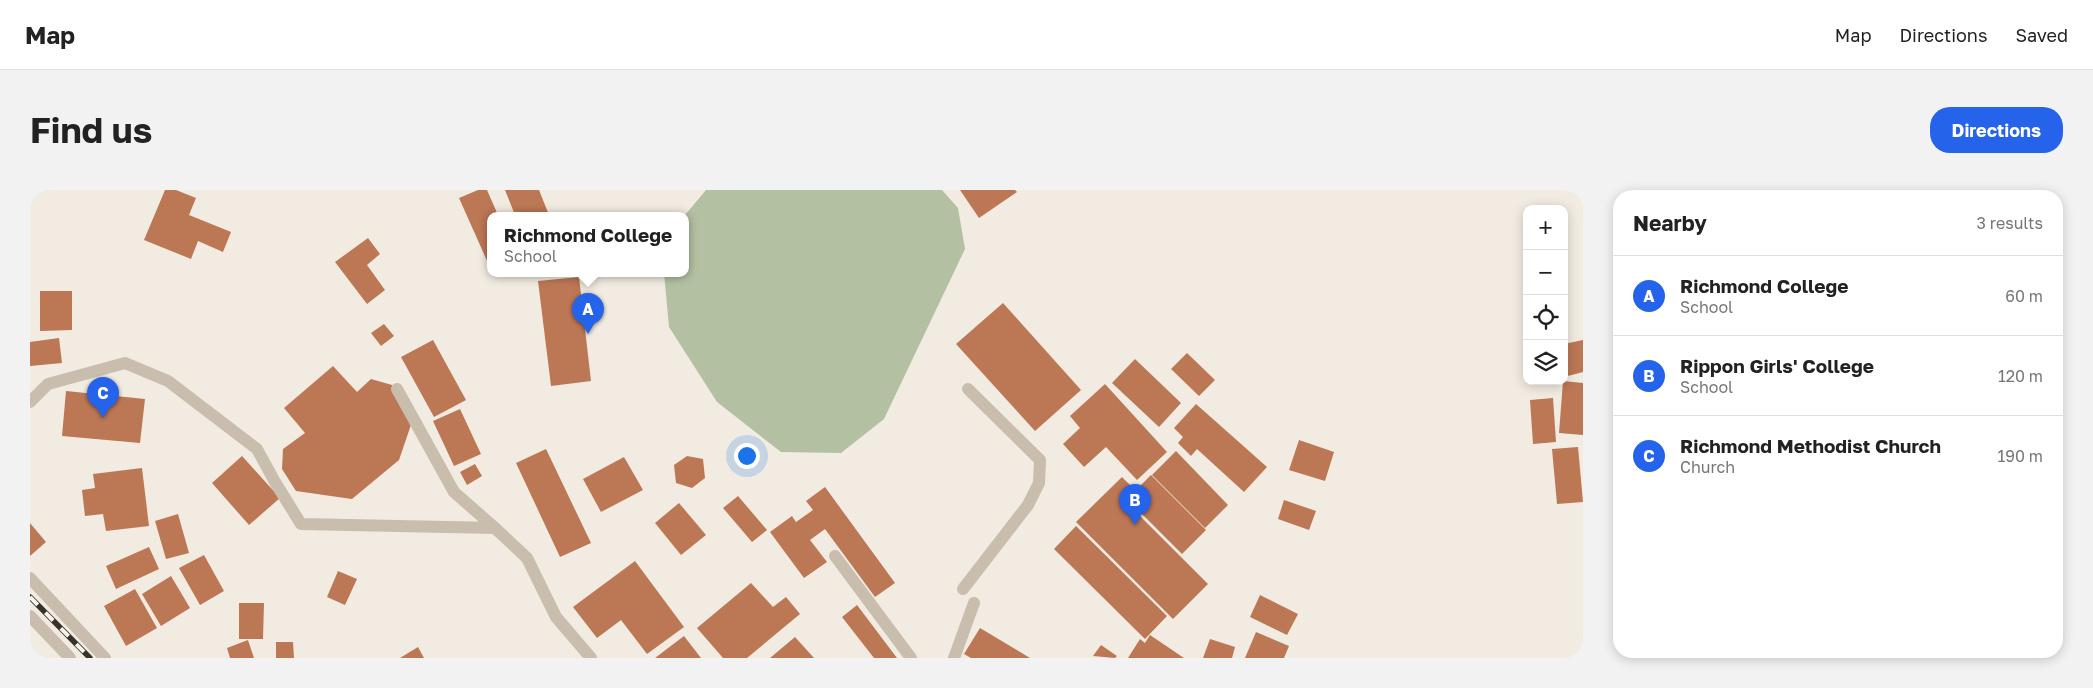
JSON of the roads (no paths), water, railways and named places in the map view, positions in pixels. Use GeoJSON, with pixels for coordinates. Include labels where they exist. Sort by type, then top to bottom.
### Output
{"type":"FeatureCollection","features":[{"type":"Feature","properties":{"kind":"street"},"geometry":{"type":"LineString","coordinates":[[30,402],[48,384],[125,363],[168,382],[257,449],[301,524],[496,528]]}},
{"type":"Feature","properties":{"kind":"street"},"geometry":{"type":"LineString","coordinates":[[397,389],[454,492],[527,558],[556,617],[591,658]]}},
{"type":"Feature","properties":{"kind":"street"},"geometry":{"type":"LineString","coordinates":[[963,590],[1028,505],[1039,484],[1040,460],[968,389]]}},
{"type":"Feature","properties":{"kind":"street"},"geometry":{"type":"LineString","coordinates":[[835,556],[911,658]]}},
{"type":"Feature","properties":{"kind":"street"},"geometry":{"type":"LineString","coordinates":[[30,578],[105,658]]}},
{"type":"Feature","properties":{"kind":"street"},"geometry":{"type":"LineString","coordinates":[[954,658],[974,603]]}},
{"type":"Feature","properties":{"kind":"street"},"geometry":{"type":"LineString","coordinates":[[30,616],[70,658]]}},
{"type":"Feature","properties":{"kind":"railway"},"geometry":{"type":"LineString","coordinates":[[30,597],[90,658]]}},
{"type":"Feature","properties":{"kind":"place","name":"Richmond College"},"geometry":{"type":"Point","coordinates":[588,334]}},
{"type":"Feature","properties":{"kind":"place","name":"Richmond Methodist Church"},"geometry":{"type":"Point","coordinates":[103,418]}},
{"type":"Feature","properties":{"kind":"place","name":"Rippon Girls' College"},"geometry":{"type":"Point","coordinates":[1135,525]}}]}
